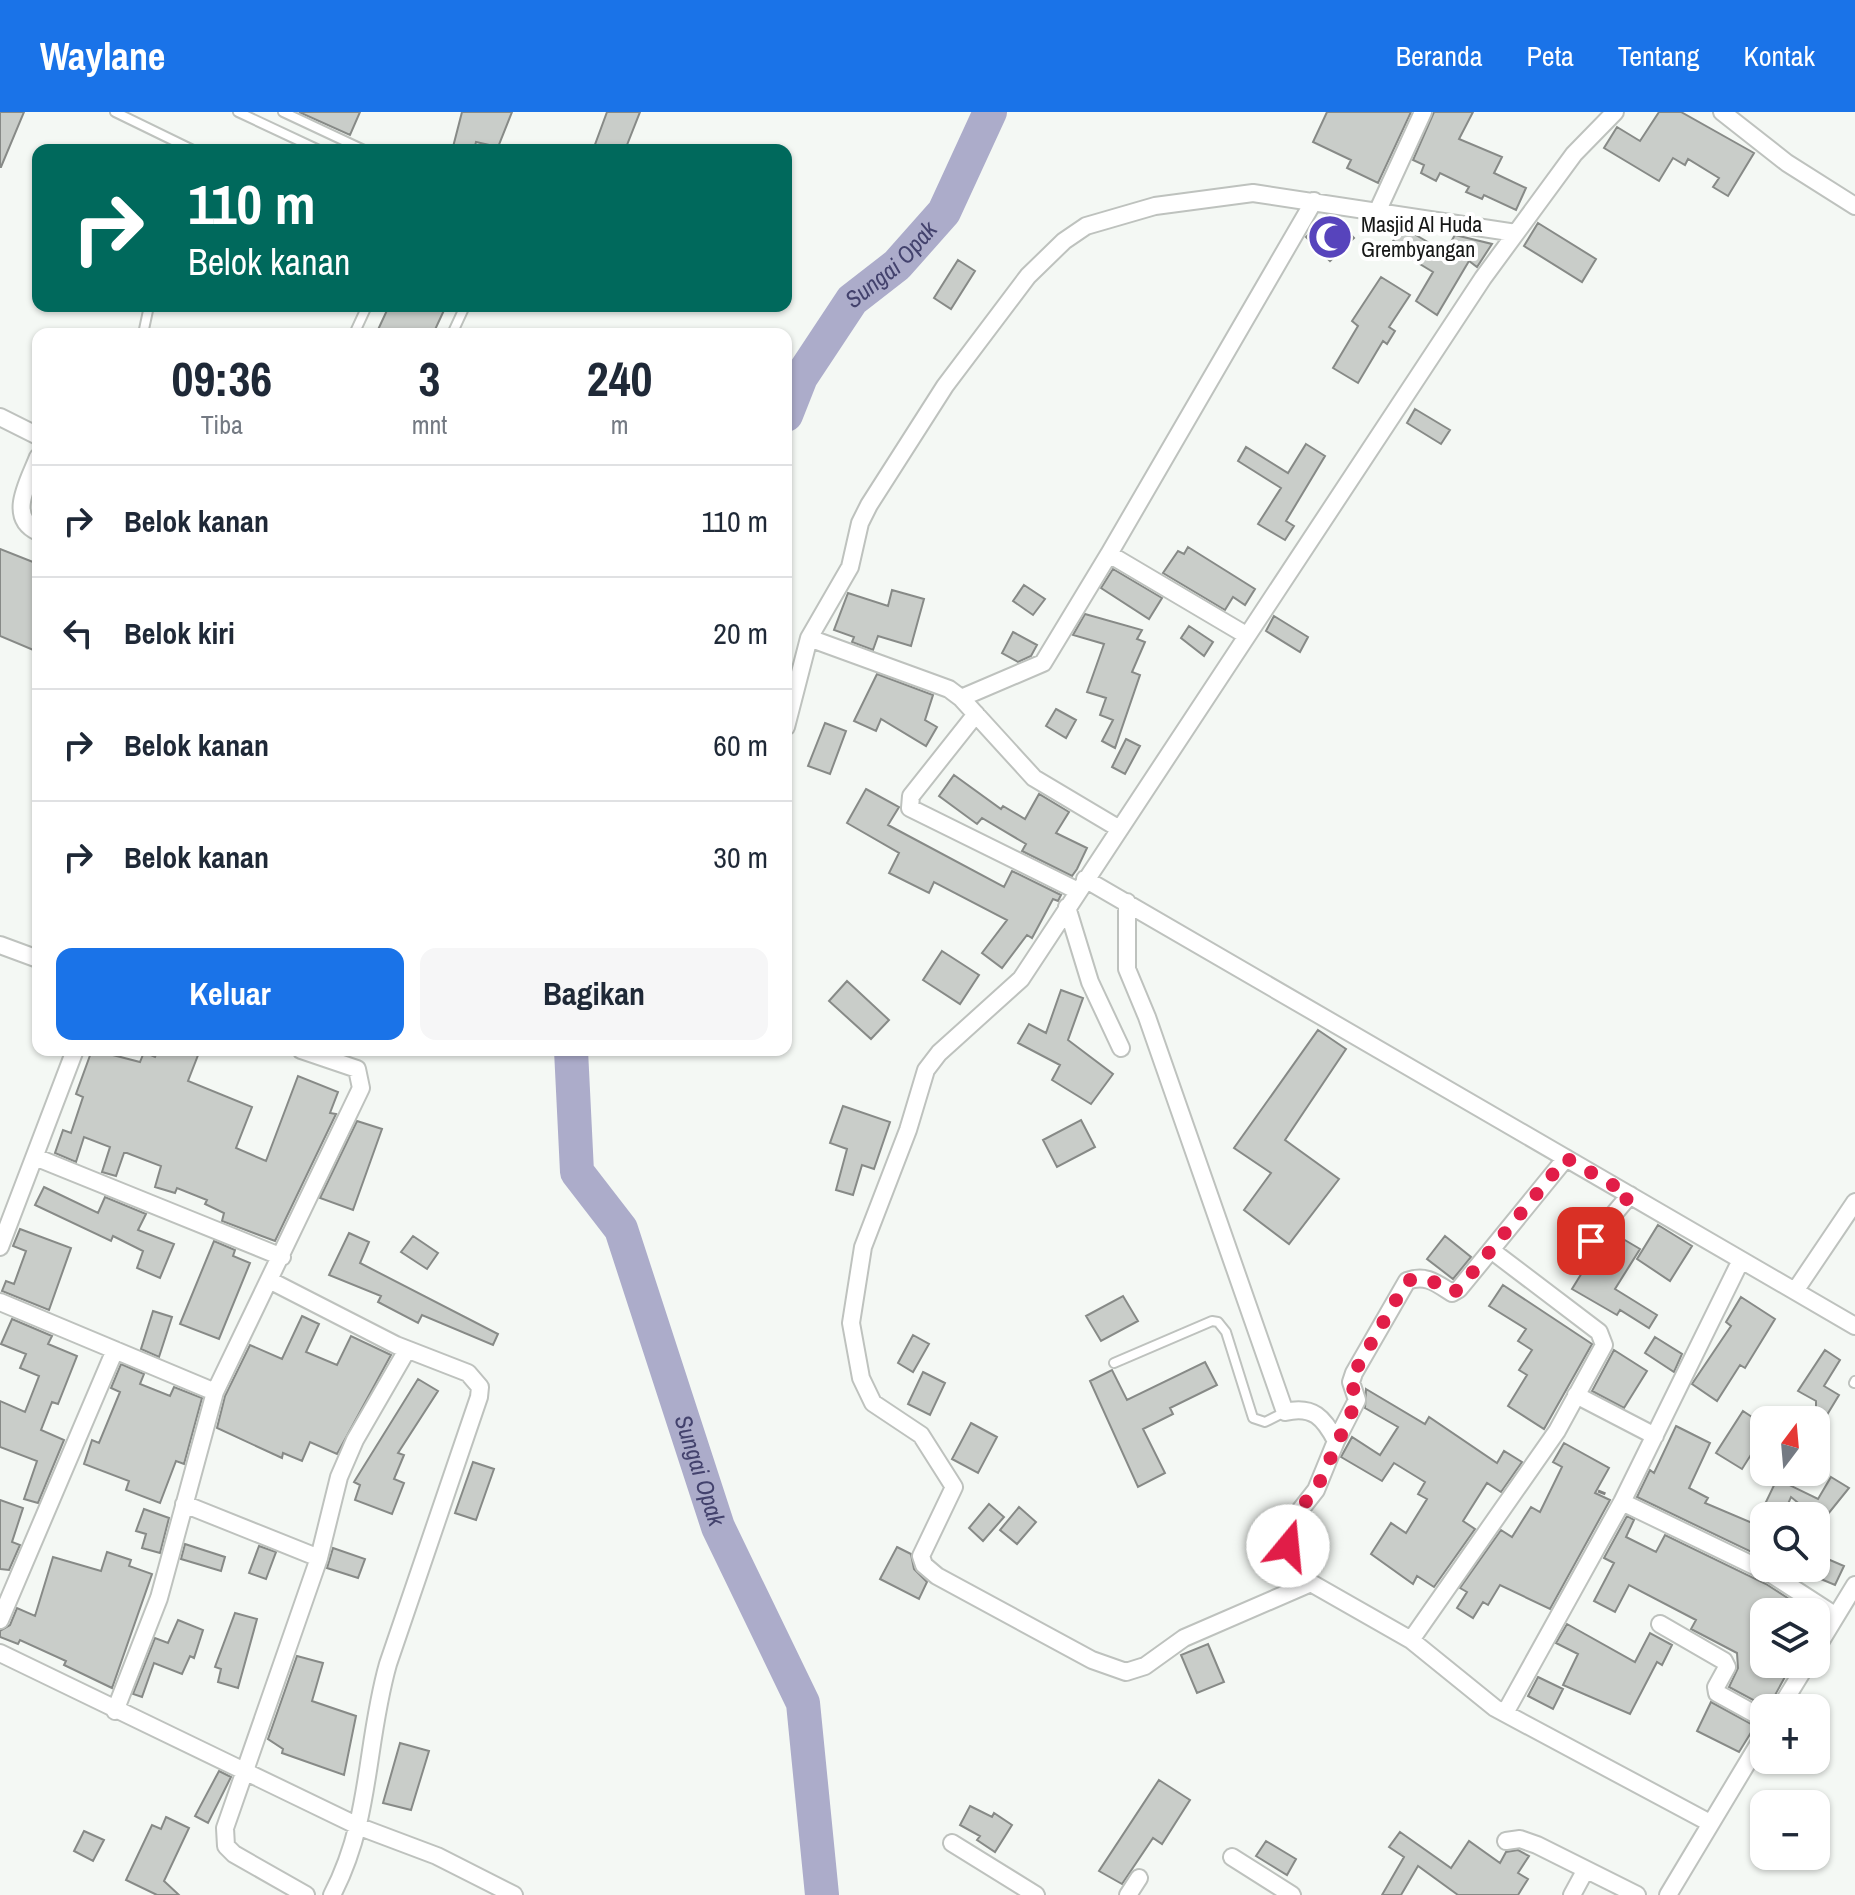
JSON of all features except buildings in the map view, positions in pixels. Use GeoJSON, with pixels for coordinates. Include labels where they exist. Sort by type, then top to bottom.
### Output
{"type":"FeatureCollection","features":[{"type":"Feature","properties":{"kind":"street"},"geometry":{"type":"LineString","coordinates":[[1378,210],[1423,112]]}},
{"type":"Feature","properties":{"kind":"street"},"geometry":{"type":"LineString","coordinates":[[1311,1583],[1184,1638],[1145,1666],[1126,1672],[1092,1660],[937,1576],[924,1565],[923,1546],[954,1487],[921,1435],[873,1403],[861,1378],[851,1323],[863,1247],[908,1130],[926,1070],[939,1053],[1021,979],[1246,635],[1516,233],[1574,154],[1615,112]]}},
{"type":"Feature","properties":{"kind":"street"},"geometry":{"type":"LineString","coordinates":[[1722,112],[1787,163],[1855,206]]}},
{"type":"Feature","properties":{"kind":"street"},"geometry":{"type":"LineString","coordinates":[[792,709],[815,640],[850,567],[860,523],[911,439],[945,386],[1028,276],[1064,241],[1086,226],[1155,206],[1253,193],[1516,233]]}},
{"type":"Feature","properties":{"kind":"street"},"geometry":{"type":"LineString","coordinates":[[961,698],[1043,663],[1314,201]]}},
{"type":"Feature","properties":{"kind":"street"},"geometry":{"type":"LineString","coordinates":[[0,417],[32,433]]}},
{"type":"Feature","properties":{"kind":"street"},"geometry":{"type":"LineString","coordinates":[[32,473],[20,505],[23,518],[32,526]]}},
{"type":"Feature","properties":{"kind":"street"},"geometry":{"type":"LineString","coordinates":[[1109,554],[1246,635]]}},
{"type":"Feature","properties":{"kind":"street"},"geometry":{"type":"LineString","coordinates":[[815,640],[929,680],[961,698],[1034,778],[1118,828]]}},
{"type":"Feature","properties":{"kind":"street"},"geometry":{"type":"LineString","coordinates":[[976,714],[911,796],[910,808],[1081,885],[1127,902],[1855,1326]]}},
{"type":"Feature","properties":{"kind":"street"},"geometry":{"type":"LineString","coordinates":[[1127,902],[1127,969],[1147,1017],[1285,1412],[1310,1410],[1325,1421],[1336,1441]]}},
{"type":"Feature","properties":{"kind":"street"},"geometry":{"type":"LineString","coordinates":[[1067,907],[1090,982],[1121,1048]]}},
{"type":"Feature","properties":{"kind":"street"},"geometry":{"type":"LineString","coordinates":[[0,945],[32,957]]}},
{"type":"Feature","properties":{"kind":"street"},"geometry":{"type":"LineString","coordinates":[[0,1247],[73,1056]]}},
{"type":"Feature","properties":{"kind":"street"},"geometry":{"type":"LineString","coordinates":[[115,1711],[159,1598],[215,1392],[271,1281],[361,1088],[357,1069],[319,1056]]}},
{"type":"Feature","properties":{"kind":"street"},"geometry":{"type":"LineString","coordinates":[[35,1157],[282,1257]]}},
{"type":"Feature","properties":{"kind":"street"},"geometry":{"type":"LineString","coordinates":[[1566,1158],[1459,1289],[1452,1293],[1431,1279],[1417,1277],[1407,1281],[1354,1373],[1351,1382],[1357,1400],[1316,1490],[1287,1527],[1288,1546],[1296,1567],[1311,1583],[1411,1640],[1505,1713],[1710,1823]]}},
{"type":"Feature","properties":{"kind":"street"},"geometry":{"type":"LineString","coordinates":[[1591,1241],[1630,1195]]}},
{"type":"Feature","properties":{"kind":"street"},"geometry":{"type":"LineString","coordinates":[[1795,1291],[1855,1202]]}},
{"type":"Feature","properties":{"kind":"street"},"geometry":{"type":"LineString","coordinates":[[1411,1640],[1557,1431],[1602,1353],[1603,1338],[1491,1250]]}},
{"type":"Feature","properties":{"kind":"street"},"geometry":{"type":"LineString","coordinates":[[1505,1713],[1622,1502],[1741,1260]]}},
{"type":"Feature","properties":{"kind":"street"},"geometry":{"type":"LineString","coordinates":[[271,1281],[407,1350],[468,1373],[480,1387],[388,1664],[377,1707],[360,1827],[349,1862],[332,1895]]}},
{"type":"Feature","properties":{"kind":"street"},"geometry":{"type":"LineString","coordinates":[[0,1302],[215,1392]]}},
{"type":"Feature","properties":{"kind":"street"},"geometry":{"type":"LineString","coordinates":[[0,1620],[115,1350]]}},
{"type":"Feature","properties":{"kind":"street"},"geometry":{"type":"LineString","coordinates":[[306,1895],[226,1846],[225,1828],[319,1558],[339,1477],[349,1452],[407,1350]]}},
{"type":"Feature","properties":{"kind":"street"},"geometry":{"type":"LineString","coordinates":[[1576,1395],[1655,1436]]}},
{"type":"Feature","properties":{"kind":"street"},"geometry":{"type":"LineString","coordinates":[[1622,1502],[1771,1574],[1836,1616]]}},
{"type":"Feature","properties":{"kind":"street"},"geometry":{"type":"LineString","coordinates":[[184,1504],[319,1558]]}},
{"type":"Feature","properties":{"kind":"street"},"geometry":{"type":"LineString","coordinates":[[1830,1626],[1855,1585]]}},
{"type":"Feature","properties":{"kind":"street"},"geometry":{"type":"LineString","coordinates":[[1660,1624],[1724,1661],[1727,1667],[1716,1692],[1750,1711]]}},
{"type":"Feature","properties":{"kind":"street"},"geometry":{"type":"LineString","coordinates":[[0,1653],[360,1827],[437,1856],[514,1895]]}},
{"type":"Feature","properties":{"kind":"street"},"geometry":{"type":"LineString","coordinates":[[1668,1895],[1750,1758]]}},
{"type":"Feature","properties":{"kind":"street"},"geometry":{"type":"LineString","coordinates":[[1506,1841],[1520,1839],[1537,1845],[1637,1895]]}},
{"type":"Feature","properties":{"kind":"street"},"geometry":{"type":"LineString","coordinates":[[952,1843],[1036,1895]]}},
{"type":"Feature","properties":{"kind":"street"},"geometry":{"type":"LineString","coordinates":[[1232,1857],[1292,1895]]}},
{"type":"Feature","properties":{"kind":"street"},"geometry":{"type":"LineString","coordinates":[[1572,1895],[1585,1871]]}},
{"type":"Feature","properties":{"kind":"street"},"geometry":{"type":"LineString","coordinates":[[1128,1895],[1139,1878]]}},
{"type":"Feature","properties":{"kind":"lane"},"geometry":{"type":"LineString","coordinates":[[115,112],[181,144]]}},
{"type":"Feature","properties":{"kind":"lane"},"geometry":{"type":"LineString","coordinates":[[238,112],[306,144]]}},
{"type":"Feature","properties":{"kind":"lane"},"geometry":{"type":"LineString","coordinates":[[283,112],[351,144]]}},
{"type":"Feature","properties":{"kind":"lane"},"geometry":{"type":"LineString","coordinates":[[1114,1363],[1212,1321],[1218,1322],[1226,1332],[1253,1418],[1265,1422],[1285,1412]]}},
{"type":"Feature","properties":{"kind":"waterway","name":"Sungai Opak"},"geometry":{"type":"LineString","coordinates":[[792,400],[801,377],[852,300],[897,265],[944,212],[990,112]]}},
{"type":"Feature","properties":{"kind":"waterway","name":"Sungai Opak"},"geometry":{"type":"LineString","coordinates":[[571,1056],[577,1172],[621,1229],[718,1527],[803,1703],[822,1895]]}},
{"type":"Feature","properties":{"kind":"place","name":"Masjid Al Huda Grembyangan"},"geometry":{"type":"Point","coordinates":[1330,237]}},
{"type":"Feature","properties":{"kind":"route"},"geometry":{"type":"LineString","coordinates":[[1288,1546],[1286,1536],[1290,1520],[1316,1490],[1357,1400],[1351,1382],[1354,1373],[1397,1293],[1407,1281],[1417,1277],[1431,1279],[1452,1293],[1459,1289],[1566,1158],[1630,1195],[1591,1241]]}}]}
